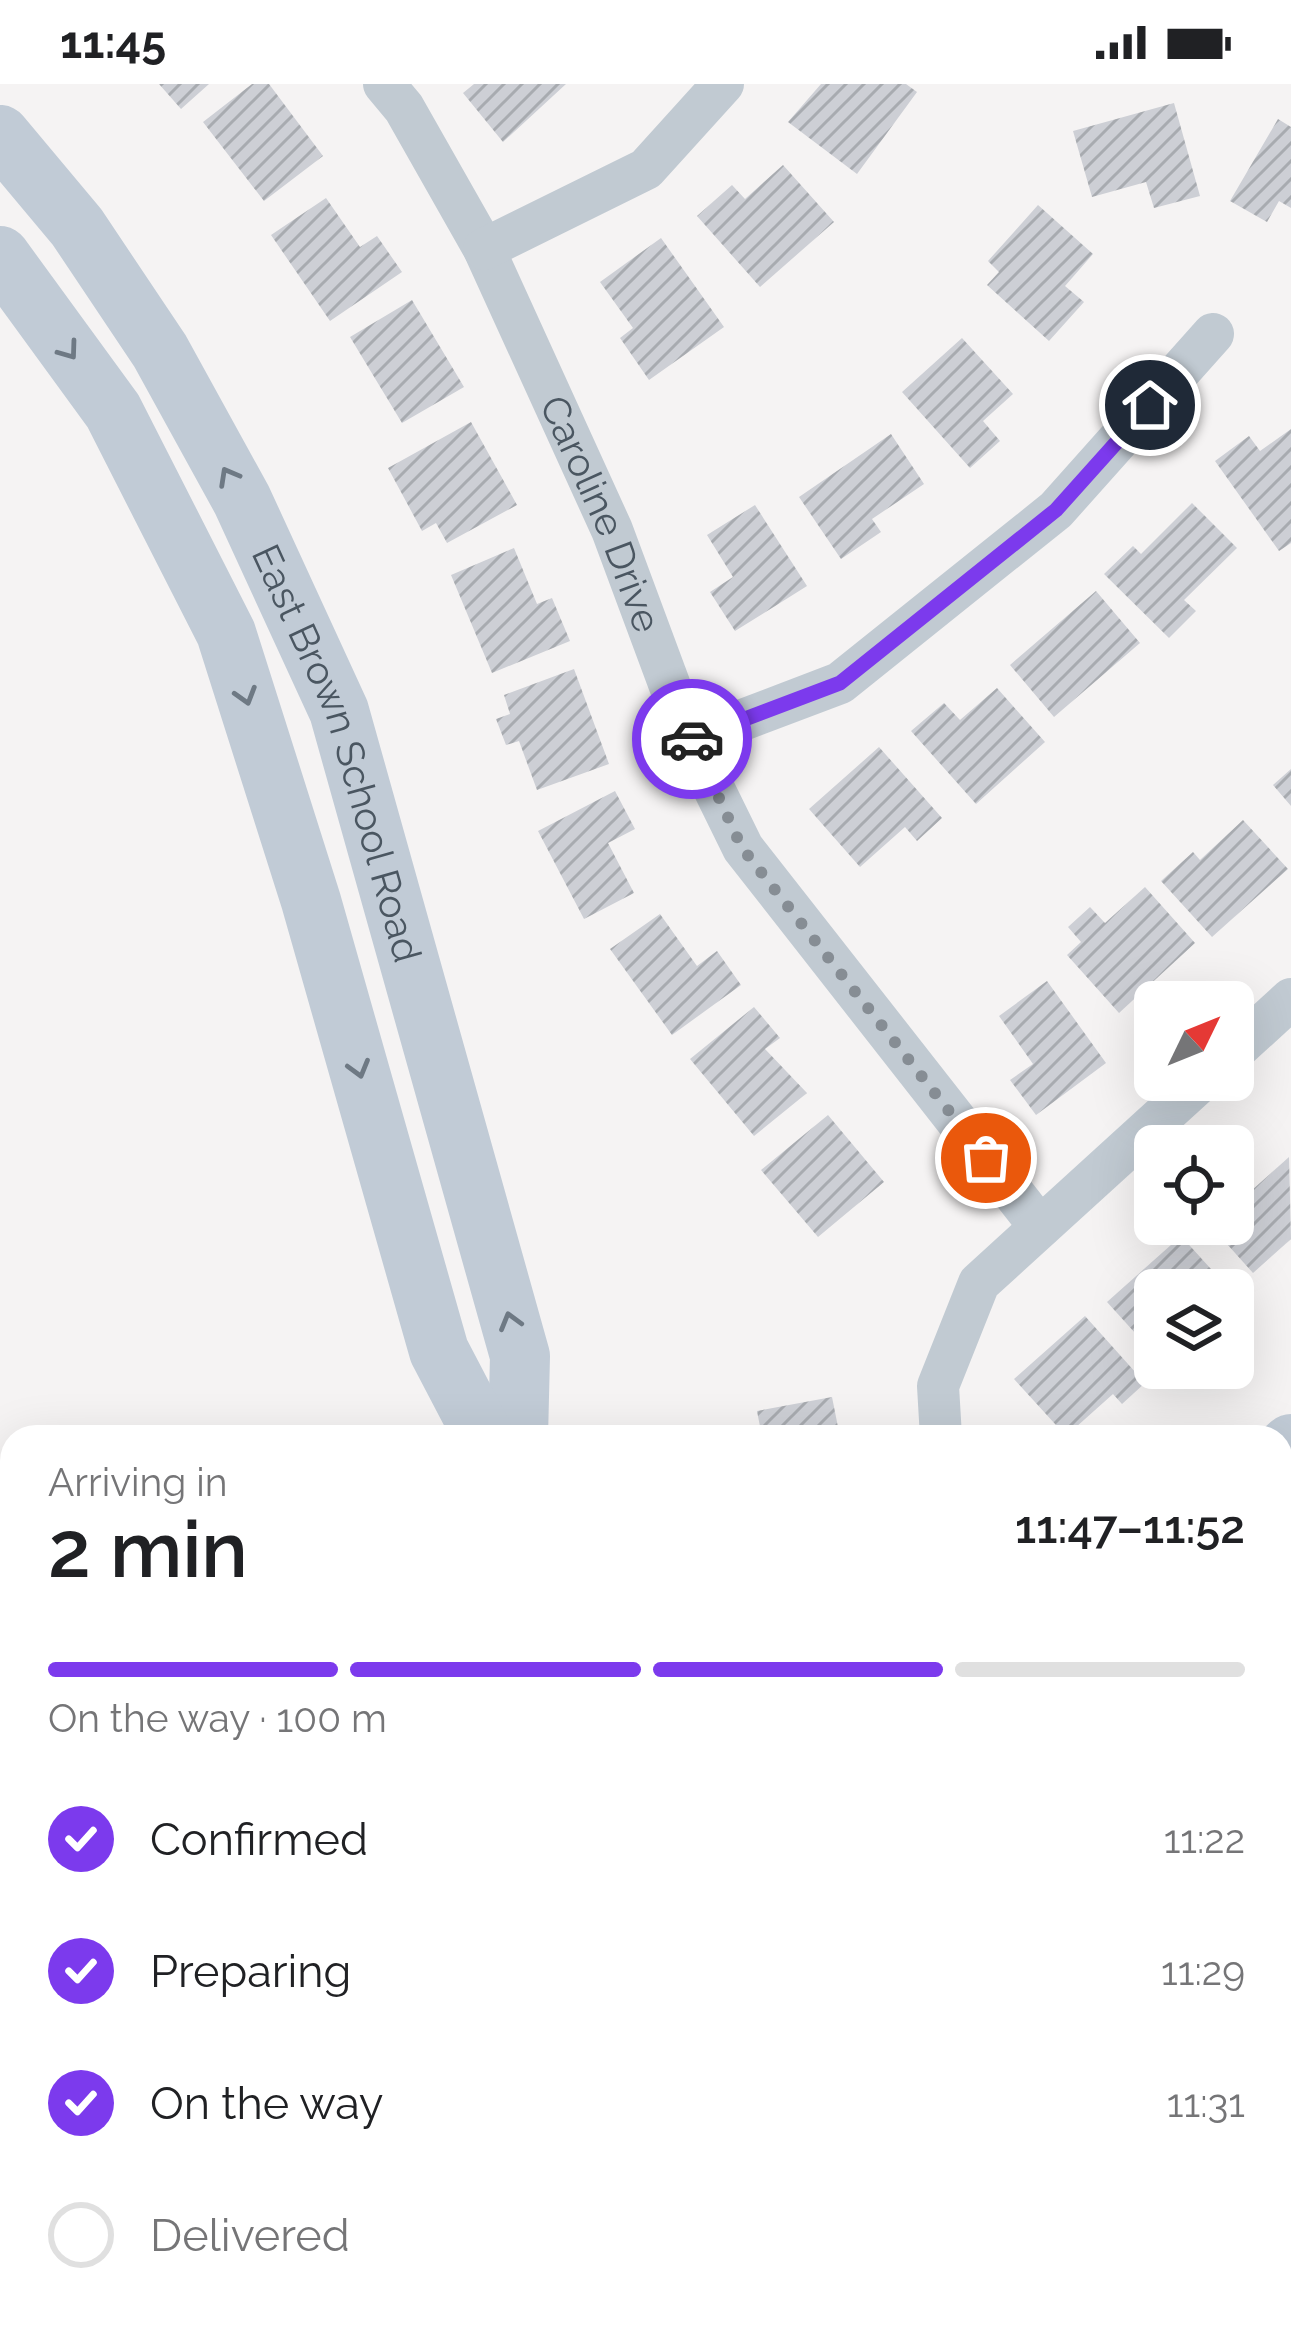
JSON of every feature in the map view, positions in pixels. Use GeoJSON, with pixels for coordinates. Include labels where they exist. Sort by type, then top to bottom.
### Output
{"type":"FeatureCollection","features":[{"type":"Feature","properties":{"kind":"main road","name":"East Brown School Road"},"geometry":{"type":"LineString","coordinates":[[0,135],[77,227],[160,351],[242,500],[339,710],[520,1356],[518,1425]]}},
{"type":"Feature","properties":{"kind":"main road","name":"East Brown School Road"},"geometry":{"type":"LineString","coordinates":[[0,256],[113,411],[226,633],[310,902],[439,1351],[478,1425]]}},
{"type":"Feature","properties":{"kind":"street","name":"Caroline Drive"},"geometry":{"type":"LineString","coordinates":[[384,84],[404,108],[484,248],[612,530],[689,740],[742,848],[1040,1227]]}},
{"type":"Feature","properties":{"kind":"street"},"geometry":{"type":"LineString","coordinates":[[484,248],[646,170],[723,84]]}},
{"type":"Feature","properties":{"kind":"street"},"geometry":{"type":"LineString","coordinates":[[689,740],[840,683],[1056,510],[1214,334]]}},
{"type":"Feature","properties":{"kind":"street"},"geometry":{"type":"LineString","coordinates":[[1254,1033],[1291,999]]}},
{"type":"Feature","properties":{"kind":"street"},"geometry":{"type":"LineString","coordinates":[[940,1425],[938,1386],[979,1283],[1179,1101]]}},
{"type":"Feature","properties":{"kind":"building"},"geometry":{"type":"Polygon","coordinates":[[[159,84],[209,84],[181,109],[159,84]]]}},
{"type":"Feature","properties":{"kind":"building"},"geometry":{"type":"Polygon","coordinates":[[[252,84],[269,84],[323,156],[264,201],[203,122],[252,84]]]}},
{"type":"Feature","properties":{"kind":"building"},"geometry":{"type":"Polygon","coordinates":[[[474,84],[566,84],[503,142],[463,93],[474,84]]]}},
{"type":"Feature","properties":{"kind":"building"},"geometry":{"type":"Polygon","coordinates":[[[821,84],[906,84],[917,92],[857,174],[788,122],[821,84]]]}},
{"type":"Feature","properties":{"kind":"building"},"geometry":{"type":"Polygon","coordinates":[[[1174,103],[1200,196],[1154,208],[1146,182],[1092,197],[1073,131],[1174,103]]]}},
{"type":"Feature","properties":{"kind":"building"},"geometry":{"type":"Polygon","coordinates":[[[1278,119],[1291,127],[1291,208],[1279,201],[1267,222],[1230,201],[1278,119]]]}},
{"type":"Feature","properties":{"kind":"building"},"geometry":{"type":"Polygon","coordinates":[[[783,165],[834,222],[760,287],[697,216],[732,185],[745,199],[783,165]]]}},
{"type":"Feature","properties":{"kind":"building"},"geometry":{"type":"Polygon","coordinates":[[[326,198],[360,247],[377,236],[402,272],[330,321],[271,235],[326,198]]]}},
{"type":"Feature","properties":{"kind":"building"},"geometry":{"type":"Polygon","coordinates":[[[1038,205],[1093,254],[1065,286],[1084,302],[1049,341],[987,285],[999,272],[988,261],[1038,205]]]}},
{"type":"Feature","properties":{"kind":"building"},"geometry":{"type":"Polygon","coordinates":[[[661,238],[724,327],[649,380],[620,338],[633,328],[600,282],[661,238]]]}},
{"type":"Feature","properties":{"kind":"building"},"geometry":{"type":"Polygon","coordinates":[[[412,300],[464,387],[402,423],[350,337],[412,300]]]}},
{"type":"Feature","properties":{"kind":"building"},"geometry":{"type":"Polygon","coordinates":[[[962,338],[1013,394],[983,421],[1000,441],[970,468],[902,392],[962,338]]]}},
{"type":"Feature","properties":{"kind":"building"},"geometry":{"type":"Polygon","coordinates":[[[471,422],[517,505],[447,543],[436,523],[422,531],[388,468],[471,422]]]}},
{"type":"Feature","properties":{"kind":"building"},"geometry":{"type":"Polygon","coordinates":[[[1291,429],[1291,543],[1279,551],[1215,461],[1249,436],[1260,451],[1291,429]]]}},
{"type":"Feature","properties":{"kind":"building"},"geometry":{"type":"Polygon","coordinates":[[[891,434],[924,484],[872,519],[881,532],[841,559],[799,497],[891,434]]]}},
{"type":"Feature","properties":{"kind":"building"},"geometry":{"type":"Polygon","coordinates":[[[1192,503],[1237,548],[1184,600],[1196,611],[1169,638],[1104,574],[1133,546],[1141,554],[1192,503]]]}},
{"type":"Feature","properties":{"kind":"building"},"geometry":{"type":"Polygon","coordinates":[[[755,505],[807,586],[735,631],[710,592],[733,577],[707,535],[755,505]]]}},
{"type":"Feature","properties":{"kind":"building"},"geometry":{"type":"Polygon","coordinates":[[[514,548],[537,604],[552,598],[570,641],[492,673],[451,575],[514,548]]]}},
{"type":"Feature","properties":{"kind":"building"},"geometry":{"type":"Polygon","coordinates":[[[1096,591],[1140,643],[1054,717],[1010,665],[1096,591]]]}},
{"type":"Feature","properties":{"kind":"building"},"geometry":{"type":"Polygon","coordinates":[[[574,669],[609,764],[537,790],[519,741],[506,745],[496,719],[510,714],[504,695],[574,669]]]}},
{"type":"Feature","properties":{"kind":"building"},"geometry":{"type":"Polygon","coordinates":[[[997,688],[1045,742],[976,804],[911,731],[944,703],[960,720],[997,688]]]}},
{"type":"Feature","properties":{"kind":"building"},"geometry":{"type":"Polygon","coordinates":[[[879,747],[942,818],[917,841],[905,827],[860,867],[809,809],[879,747]]]}},
{"type":"Feature","properties":{"kind":"building"},"geometry":{"type":"Polygon","coordinates":[[[1291,769],[1291,806],[1273,785],[1291,769]]]}},
{"type":"Feature","properties":{"kind":"building"},"geometry":{"type":"Polygon","coordinates":[[[615,791],[635,829],[608,843],[634,893],[584,919],[538,831],[615,791]]]}},
{"type":"Feature","properties":{"kind":"building"},"geometry":{"type":"Polygon","coordinates":[[[1243,820],[1288,869],[1212,937],[1161,881],[1193,852],[1200,860],[1243,820]]]}},
{"type":"Feature","properties":{"kind":"building"},"geometry":{"type":"Polygon","coordinates":[[[1145,887],[1195,943],[1154,981],[1134,981],[1134,999],[1119,1013],[1067,955],[1081,942],[1068,927],[1090,907],[1105,923],[1145,887]]]}},
{"type":"Feature","properties":{"kind":"building"},"geometry":{"type":"Polygon","coordinates":[[[660,914],[697,966],[717,951],[741,985],[672,1035],[610,949],[660,914]]]}},
{"type":"Feature","properties":{"kind":"building"},"geometry":{"type":"Polygon","coordinates":[[[1047,981],[1106,1063],[1036,1115],[1010,1080],[1033,1064],[999,1016],[1047,981]]]}},
{"type":"Feature","properties":{"kind":"building"},"geometry":{"type":"Polygon","coordinates":[[[754,1007],[780,1038],[765,1049],[807,1093],[754,1136],[690,1059],[754,1007]]]}},
{"type":"Feature","properties":{"kind":"building"},"geometry":{"type":"Polygon","coordinates":[[[828,1115],[884,1182],[818,1237],[761,1170],[828,1115]]]}},
{"type":"Feature","properties":{"kind":"building"},"geometry":{"type":"Polygon","coordinates":[[[1289,1157],[1291,1239],[1254,1272],[1228,1245],[1254,1245],[1254,1188],[1289,1157]]]}},
{"type":"Feature","properties":{"kind":"building"},"geometry":{"type":"Polygon","coordinates":[[[1171,1245],[1189,1245],[1211,1269],[1144,1269],[1171,1245]]]}},
{"type":"Feature","properties":{"kind":"building"},"geometry":{"type":"Polygon","coordinates":[[[1134,1278],[1134,1332],[1107,1302],[1134,1278]]]}},
{"type":"Feature","properties":{"kind":"building"},"geometry":{"type":"Polygon","coordinates":[[[1085,1316],[1134,1371],[1134,1389],[1138,1389],[1122,1404],[1113,1394],[1078,1425],[1056,1425],[1014,1379],[1085,1316]]]}},
{"type":"Feature","properties":{"kind":"building"},"geometry":{"type":"Polygon","coordinates":[[[832,1397],[838,1425],[760,1425],[757,1411],[832,1397]]]}},
{"type":"Feature","properties":{"kind":"way so far"},"geometry":{"type":"LineString","coordinates":[[692,739],[742,848],[986,1158]]}},
{"type":"Feature","properties":{"kind":"route"},"geometry":{"type":"LineString","coordinates":[[692,739],[840,683],[1056,510],[1150,405]]}}]}
